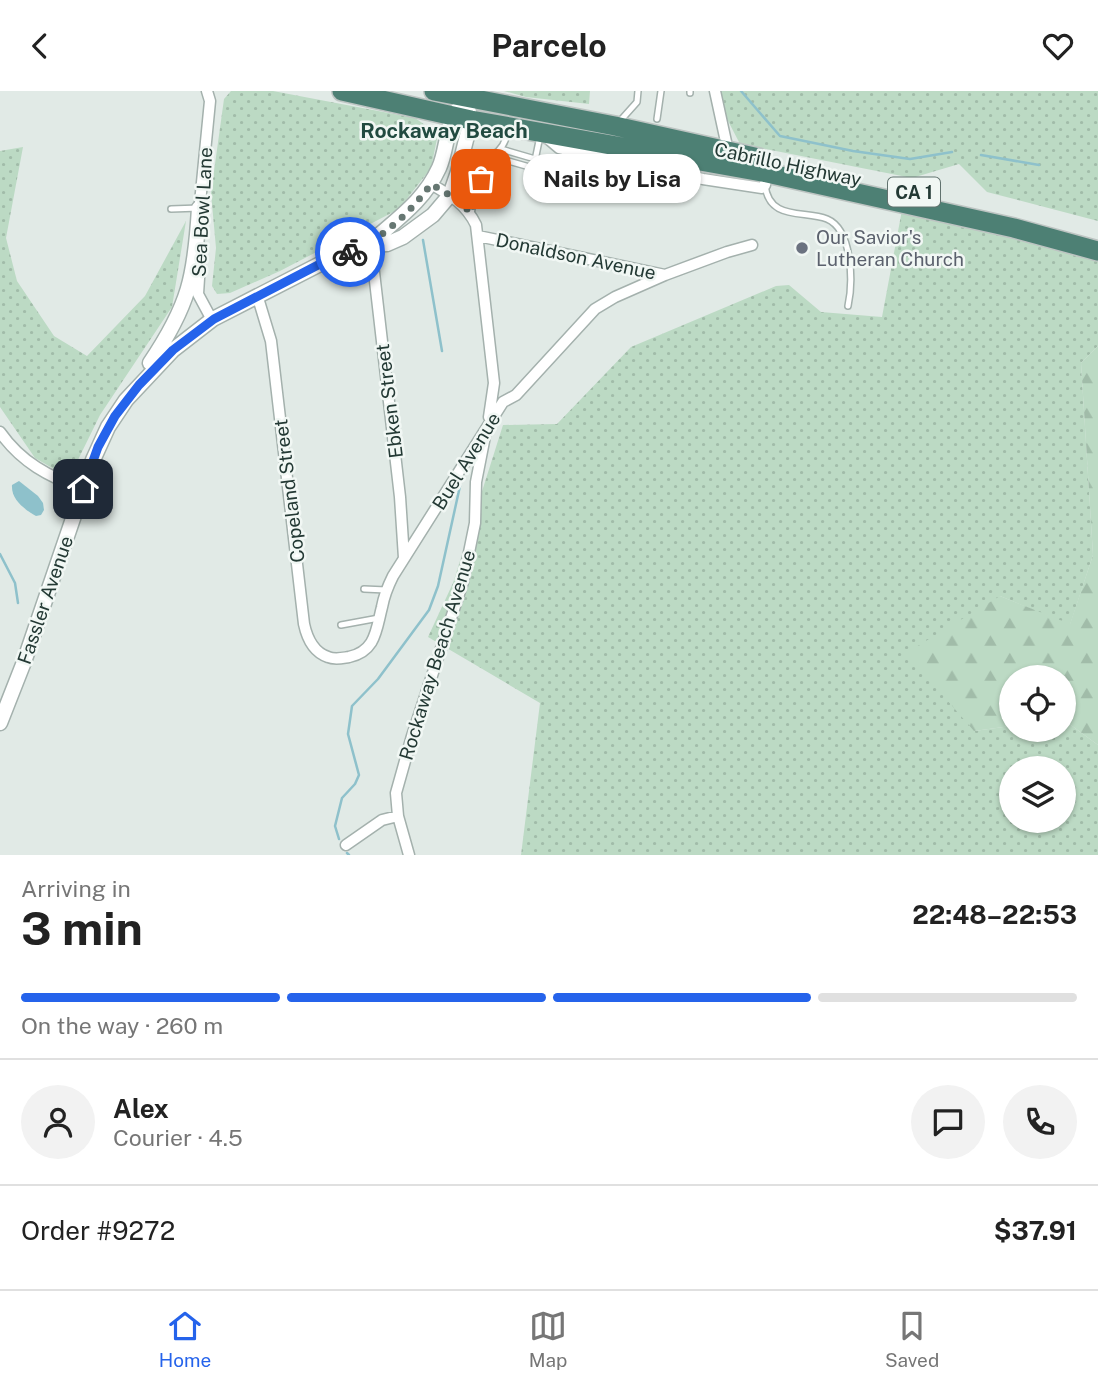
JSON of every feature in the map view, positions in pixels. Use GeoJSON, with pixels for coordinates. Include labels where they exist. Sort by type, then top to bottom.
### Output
{"type":"FeatureCollection","features":[{"type":"Feature","properties":{"kind":"highway","name":"Cabrillo Highway"},"geometry":{"type":"LineString","coordinates":[[342,91],[462,118],[1014,228],[1098,251]]}},
{"type":"Feature","properties":{"kind":"highway","name":"Cabrillo Highway"},"geometry":{"type":"LineString","coordinates":[[434,91],[465,94],[615,126],[1010,214],[1098,237]]}},
{"type":"Feature","properties":{"kind":"street"},"geometry":{"type":"LineString","coordinates":[[715,91],[728,151]]}},
{"type":"Feature","properties":{"kind":"street","name":"Sea Bowl Lane"},"geometry":{"type":"LineString","coordinates":[[211,94],[199,208],[201,254],[197,290],[212,320]]}},
{"type":"Feature","properties":{"kind":"street","name":"Fassler Avenue"},"geometry":{"type":"LineString","coordinates":[[0,723],[103,437],[126,400],[173,350],[212,320],[326,261],[368,245],[387,244],[414,231],[433,215],[450,195],[462,158],[465,94]]}},
{"type":"Feature","properties":{"kind":"street","name":"Fassler Avenue"},"geometry":{"type":"LineString","coordinates":[[368,245],[411,209],[431,184],[462,118]]}},
{"type":"Feature","properties":{"kind":"street"},"geometry":{"type":"LineString","coordinates":[[541,132],[559,148],[703,179],[762,188],[766,179]]}},
{"type":"Feature","properties":{"kind":"street"},"geometry":{"type":"LineString","coordinates":[[431,184],[450,195],[471,213]]}},
{"type":"Feature","properties":{"kind":"street"},"geometry":{"type":"LineString","coordinates":[[126,400],[166,339],[183,307],[195,259],[199,208]]}},
{"type":"Feature","properties":{"kind":"street","name":"Rockaway Beach Avenue"},"geometry":{"type":"LineString","coordinates":[[409,855],[398,816],[396,793],[463,582],[475,523],[476,482],[494,383],[478,236],[471,213]]}},
{"type":"Feature","properties":{"kind":"street","name":"Donaldson Avenue"},"geometry":{"type":"LineString","coordinates":[[478,236],[664,275],[752,245]]}},
{"type":"Feature","properties":{"kind":"street","name":"Ebken Street"},"geometry":{"type":"LineString","coordinates":[[368,245],[372,255],[400,497],[404,558]]}},
{"type":"Feature","properties":{"kind":"street","name":"Buel Avenue"},"geometry":{"type":"LineString","coordinates":[[347,657],[367,649],[374,641],[386,590],[503,402],[516,395],[595,309],[664,275]]}},
{"type":"Feature","properties":{"kind":"street","name":"Copeland Street"},"geometry":{"type":"LineString","coordinates":[[258,298],[271,341],[307,640],[326,657],[347,657]]}},
{"type":"Feature","properties":{"kind":"street"},"geometry":{"type":"LineString","coordinates":[[0,432],[29,464],[52,477],[83,489]]}},
{"type":"Feature","properties":{"kind":"street"},"geometry":{"type":"LineString","coordinates":[[455,478],[476,482]]}},
{"type":"Feature","properties":{"kind":"street"},"geometry":{"type":"LineString","coordinates":[[346,845],[382,820],[398,816]]}},
{"type":"Feature","properties":{"kind":"lane"},"geometry":{"type":"LineString","coordinates":[[615,126],[637,102],[638,91]]}},
{"type":"Feature","properties":{"kind":"lane"},"geometry":{"type":"LineString","coordinates":[[657,119],[661,91]]}},
{"type":"Feature","properties":{"kind":"lane"},"geometry":{"type":"LineString","coordinates":[[462,158],[475,160],[491,156],[506,142],[508,127]]}},
{"type":"Feature","properties":{"kind":"lane"},"geometry":{"type":"LineString","coordinates":[[491,156],[533,172],[541,132]]}},
{"type":"Feature","properties":{"kind":"lane"},"geometry":{"type":"LineString","coordinates":[[501,149],[535,159]]}},
{"type":"Feature","properties":{"kind":"lane"},"geometry":{"type":"LineString","coordinates":[[570,181],[575,152]]}},
{"type":"Feature","properties":{"kind":"lane"},"geometry":{"type":"LineString","coordinates":[[471,213],[481,179]]}},
{"type":"Feature","properties":{"kind":"lane"},"geometry":{"type":"LineString","coordinates":[[766,179],[769,199],[785,211],[821,217],[837,226],[852,273],[848,306]]}},
{"type":"Feature","properties":{"kind":"lane"},"geometry":{"type":"LineString","coordinates":[[172,209],[199,208]]}},
{"type":"Feature","properties":{"kind":"lane"},"geometry":{"type":"LineString","coordinates":[[364,589],[386,590]]}},
{"type":"Feature","properties":{"kind":"lane"},"geometry":{"type":"LineString","coordinates":[[341,625],[379,618]]}},
{"type":"Feature","properties":{"kind":"green space"},"geometry":{"type":"Polygon","coordinates":[[[231,91],[273,91],[415,118],[438,134],[431,168],[399,209],[280,271],[230,293],[217,294],[212,286],[216,248],[211,193],[224,99],[231,91]]]}},
{"type":"Feature","properties":{"kind":"green space"},"geometry":{"type":"Polygon","coordinates":[[[504,91],[590,91],[589,104],[526,97],[504,91]]]}},
{"type":"Feature","properties":{"kind":"green space"},"geometry":{"type":"Polygon","coordinates":[[[721,91],[1098,91],[1098,221],[987,192],[959,164],[912,178],[740,144],[726,117],[721,91]]]}},
{"type":"Feature","properties":{"kind":"green space"},"geometry":{"type":"Polygon","coordinates":[[[23,147],[6,238],[17,281],[54,336],[87,356],[145,296],[186,221],[172,307],[100,415],[74,468],[66,476],[35,458],[0,407],[0,151],[23,147]]]}},
{"type":"Feature","properties":{"kind":"green space"},"geometry":{"type":"Polygon","coordinates":[[[902,210],[1098,256],[1098,346],[1081,363],[1093,555],[1070,625],[1000,596],[974,731],[999,728],[999,742],[1076,742],[1076,729],[1098,745],[1098,855],[521,855],[540,703],[428,637],[453,583],[503,425],[557,424],[631,347],[776,286],[789,285],[821,312],[882,317],[902,210]]]}},
{"type":"Feature","properties":{"kind":"green space"},"geometry":{"type":"Polygon","coordinates":[[[1098,346],[1098,745],[1076,729],[1076,665],[999,665],[999,728],[974,731],[906,653],[1000,596],[1070,624],[1093,555],[1081,363],[1098,346]]]}},
{"type":"Feature","properties":{"kind":"water"},"geometry":{"type":"Polygon","coordinates":[[[19,481],[43,503],[44,510],[41,515],[31,513],[16,500],[12,485],[19,481]]]}},
{"type":"Feature","properties":{"kind":"waterway"},"geometry":{"type":"LineString","coordinates":[[741,91],[780,136],[910,159],[952,152]]}},
{"type":"Feature","properties":{"kind":"waterway"},"geometry":{"type":"LineString","coordinates":[[981,155],[1039,165]]}},
{"type":"Feature","properties":{"kind":"waterway"},"geometry":{"type":"LineString","coordinates":[[423,240],[442,351]]}},
{"type":"Feature","properties":{"kind":"waterway"},"geometry":{"type":"LineString","coordinates":[[339,839],[335,826],[342,798],[355,784],[359,775],[348,734],[352,706],[378,679],[429,610],[438,586],[460,486]]}},
{"type":"Feature","properties":{"kind":"waterway"},"geometry":{"type":"LineString","coordinates":[[0,554],[15,583],[18,603]]}},
{"type":"Feature","properties":{"kind":"way so far"},"geometry":{"type":"LineString","coordinates":[[350,252],[368,245],[402,218],[431,184],[458,200],[471,213],[481,179]]}},
{"type":"Feature","properties":{"kind":"place","name":"Nails by Lisa"},"geometry":{"type":"Point","coordinates":[481,179]}},
{"type":"Feature","properties":{"kind":"place","name":"Our Savior's Lutheran Church"},"geometry":{"type":"Point","coordinates":[802,248]}},
{"type":"Feature","properties":{"kind":"district","name":"Rockaway Beach"},"geometry":{"type":"Point","coordinates":[444,130]}},
{"type":"Feature","properties":{"kind":"route"},"geometry":{"type":"LineString","coordinates":[[83,489],[98,447],[115,416],[139,385],[173,350],[214,319],[318,265],[350,252]]}}]}
